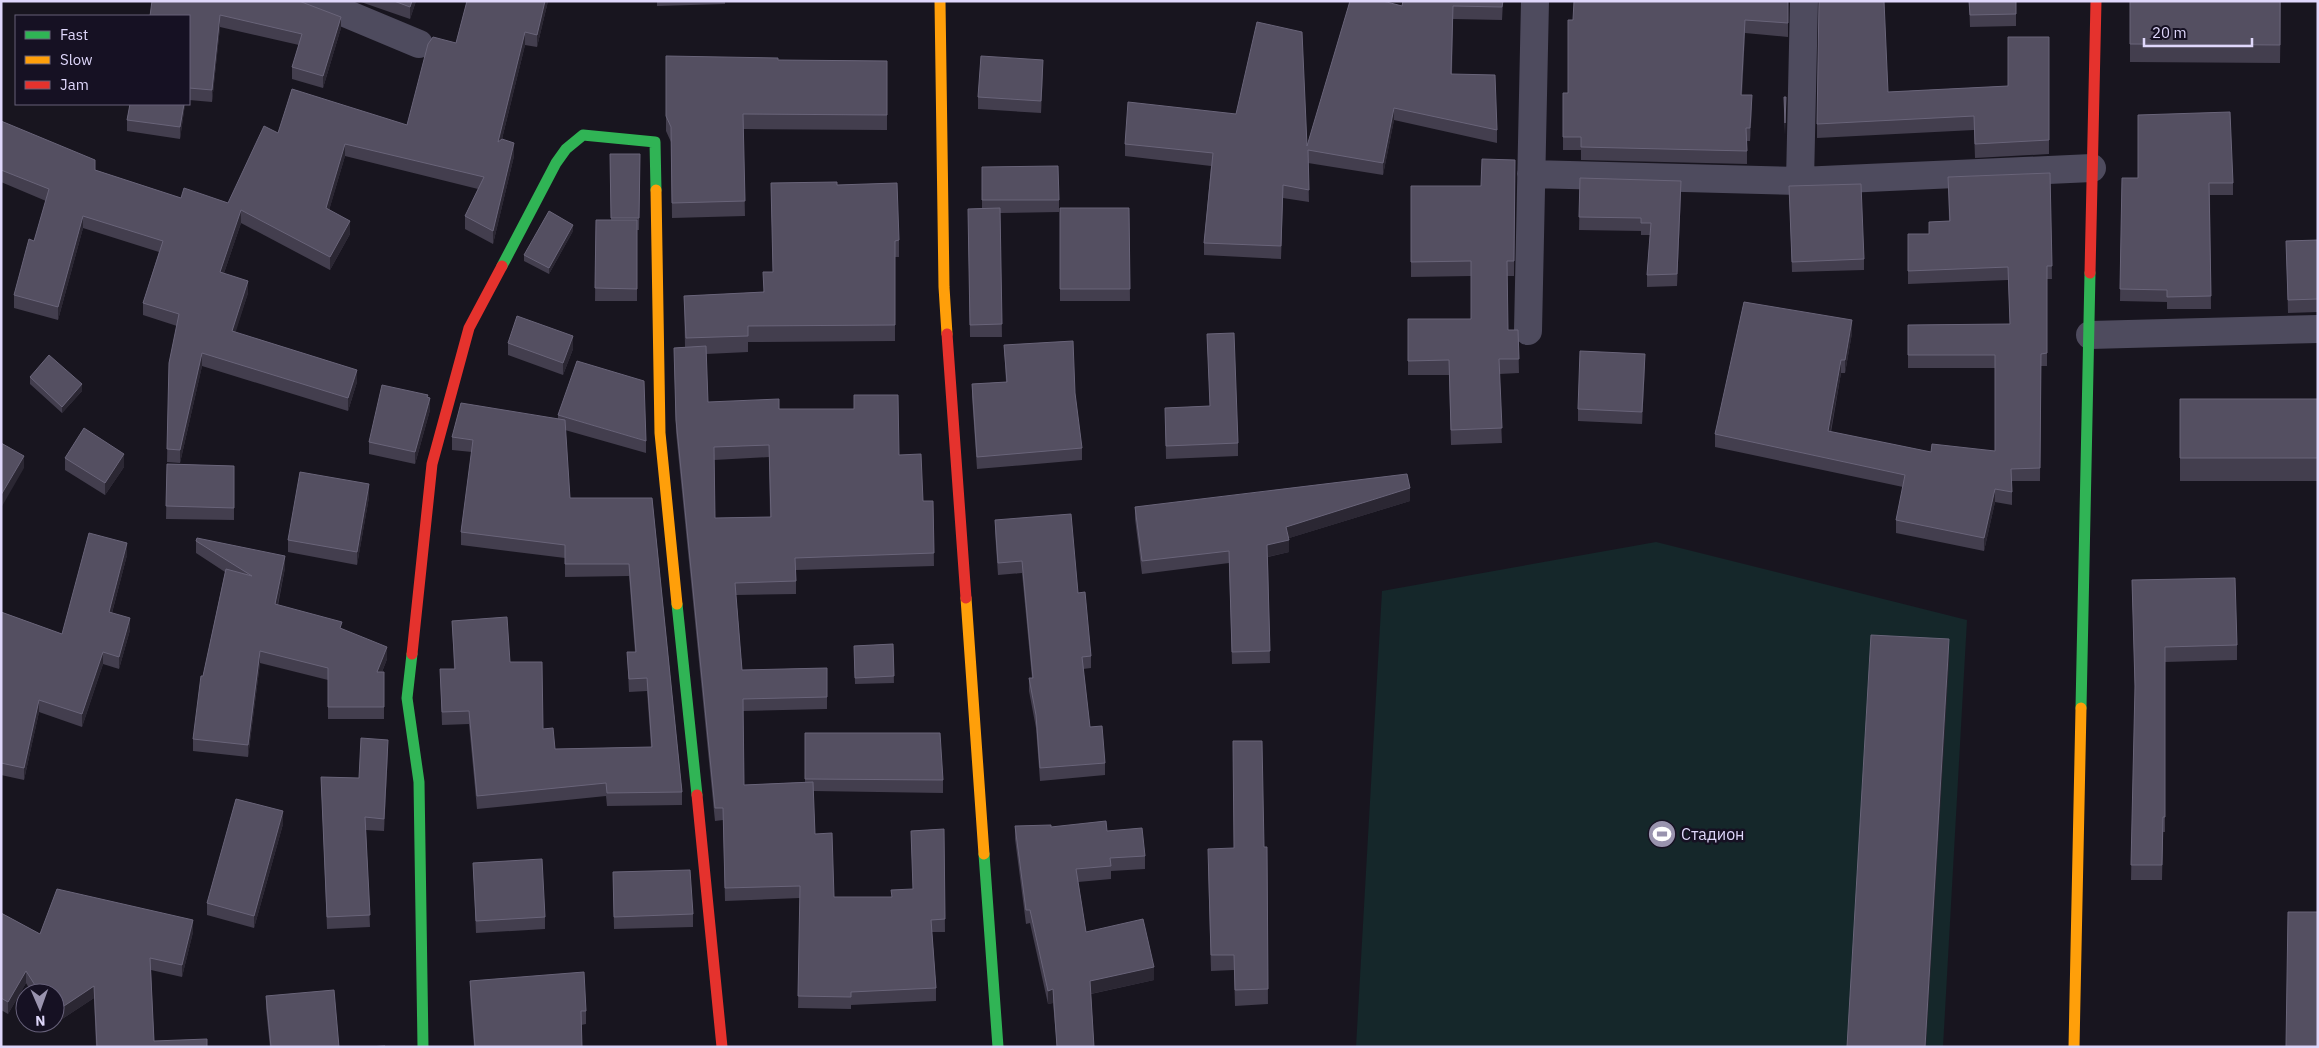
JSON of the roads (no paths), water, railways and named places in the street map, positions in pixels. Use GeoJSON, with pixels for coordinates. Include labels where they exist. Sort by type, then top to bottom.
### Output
{"type":"FeatureCollection","features":[{"type":"Feature","properties":{"kind":"street"},"geometry":{"type":"LineString","coordinates":[[308,1],[333,8],[418,44]]}},
{"type":"Feature","properties":{"kind":"street"},"geometry":{"type":"LineString","coordinates":[[940,1],[944,287],[998,1047]]}},
{"type":"Feature","properties":{"kind":"street"},"geometry":{"type":"LineString","coordinates":[[1528,331],[1535,1]]}},
{"type":"Feature","properties":{"kind":"street"},"geometry":{"type":"LineString","coordinates":[[1800,181],[1804,1]]}},
{"type":"Feature","properties":{"kind":"street"},"geometry":{"type":"LineString","coordinates":[[2074,1047],[2096,1]]}},
{"type":"Feature","properties":{"kind":"street"},"geometry":{"type":"LineString","coordinates":[[423,1047],[419,782],[407,698],[432,464],[469,328],[556,164],[566,149],[583,135],[655,142],[660,433],[722,1047]]}},
{"type":"Feature","properties":{"kind":"street"},"geometry":{"type":"LineString","coordinates":[[1531,174],[1800,181],[2092,168]]}},
{"type":"Feature","properties":{"kind":"street"},"geometry":{"type":"LineString","coordinates":[[2090,335],[2318,329]]}},
{"type":"Feature","properties":{"kind":"place","name":"Стадион"},"geometry":{"type":"Point","coordinates":[1662,834]}}]}
